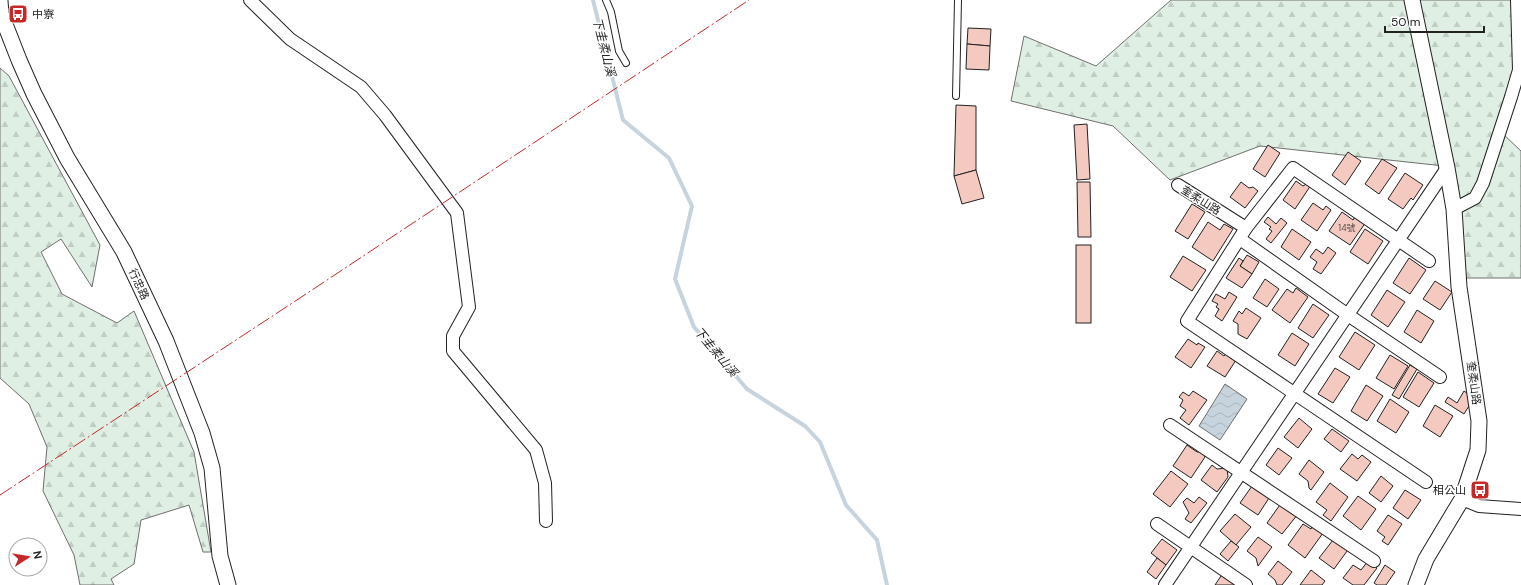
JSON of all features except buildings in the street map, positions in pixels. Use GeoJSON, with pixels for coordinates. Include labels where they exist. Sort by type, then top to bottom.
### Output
{"type":"FeatureCollection","features":[{"type":"Feature","properties":{"kind":"street"},"geometry":{"type":"LineString","coordinates":[[250,0],[290,39],[361,87],[385,115],[456,213],[469,307],[453,336],[453,351],[536,450],[545,483],[546,521]]}},
{"type":"Feature","properties":{"kind":"street","name":"奎柔山路"},"geometry":{"type":"LineString","coordinates":[[1412,0],[1447,168],[1454,209],[1460,287],[1479,421],[1478,450],[1462,499],[1426,559],[1416,585]]}},
{"type":"Feature","properties":{"kind":"street"},"geometry":{"type":"LineString","coordinates":[[1454,209],[1476,198],[1483,184],[1520,70],[1517,0]]}},
{"type":"Feature","properties":{"kind":"street","name":"行忠路"},"geometry":{"type":"LineString","coordinates":[[0,12],[19,60],[38,101],[67,158],[124,252],[166,341],[199,426],[212,468],[220,556],[228,585]]}},
{"type":"Feature","properties":{"kind":"street"},"geometry":{"type":"LineString","coordinates":[[1426,482],[1187,321],[1246,228],[1293,168],[1429,261]]}},
{"type":"Feature","properties":{"kind":"street"},"geometry":{"type":"LineString","coordinates":[[1165,585],[1447,168]]}},
{"type":"Feature","properties":{"kind":"street","name":"奎柔山路"},"geometry":{"type":"LineString","coordinates":[[1178,185],[1246,228]]}},
{"type":"Feature","properties":{"kind":"street"},"geometry":{"type":"LineString","coordinates":[[1240,239],[1348,315],[1440,377]]}},
{"type":"Feature","properties":{"kind":"street"},"geometry":{"type":"LineString","coordinates":[[1170,426],[1374,561]]}},
{"type":"Feature","properties":{"kind":"street"},"geometry":{"type":"LineString","coordinates":[[1462,499],[1479,506],[1521,509]]}},
{"type":"Feature","properties":{"kind":"street"},"geometry":{"type":"LineString","coordinates":[[1158,524],[1246,585]]}},
{"type":"Feature","properties":{"kind":"lane"},"geometry":{"type":"LineString","coordinates":[[606,0],[611,12],[619,51],[626,63]]}},
{"type":"Feature","properties":{"kind":"lane"},"geometry":{"type":"LineString","coordinates":[[956,96],[958,0]]}},
{"type":"Feature","properties":{"kind":"green space"},"geometry":{"type":"Polygon","coordinates":[[[1171,0],[1521,0],[1521,55],[1502,133],[1521,151],[1521,278],[1453,278],[1444,166],[1260,146],[1170,180],[1113,126],[1011,101],[1024,36],[1096,66],[1171,0]]]}},
{"type":"Feature","properties":{"kind":"green space"},"geometry":{"type":"Polygon","coordinates":[[[0,68],[9,76],[100,245],[92,287],[61,239],[41,252],[62,294],[117,323],[134,311],[194,452],[211,552],[203,552],[189,505],[141,520],[134,564],[111,579],[114,585],[80,585],[74,555],[43,491],[47,447],[29,404],[0,378],[0,68]]]}},
{"type":"Feature","properties":{"kind":"water"},"geometry":{"type":"Polygon","coordinates":[[[1225,384],[1247,399],[1220,440],[1199,426],[1225,384]]]}},
{"type":"Feature","properties":{"kind":"waterway","name":"下圭柔山溪"},"geometry":{"type":"LineString","coordinates":[[593,0],[623,120],[669,158],[692,206],[675,279],[694,327],[747,389],[805,426],[820,442],[846,505],[877,540],[887,585]]}},
{"type":"Feature","properties":{"kind":"power"},"geometry":{"type":"LineString","coordinates":[[0,495],[749,0]]}},
{"type":"Feature","properties":{"kind":"place","name":"中寮"},"geometry":{"type":"Point","coordinates":[18,14]}},
{"type":"Feature","properties":{"kind":"place","name":"相公山"},"geometry":{"type":"Point","coordinates":[1480,490]}}]}
